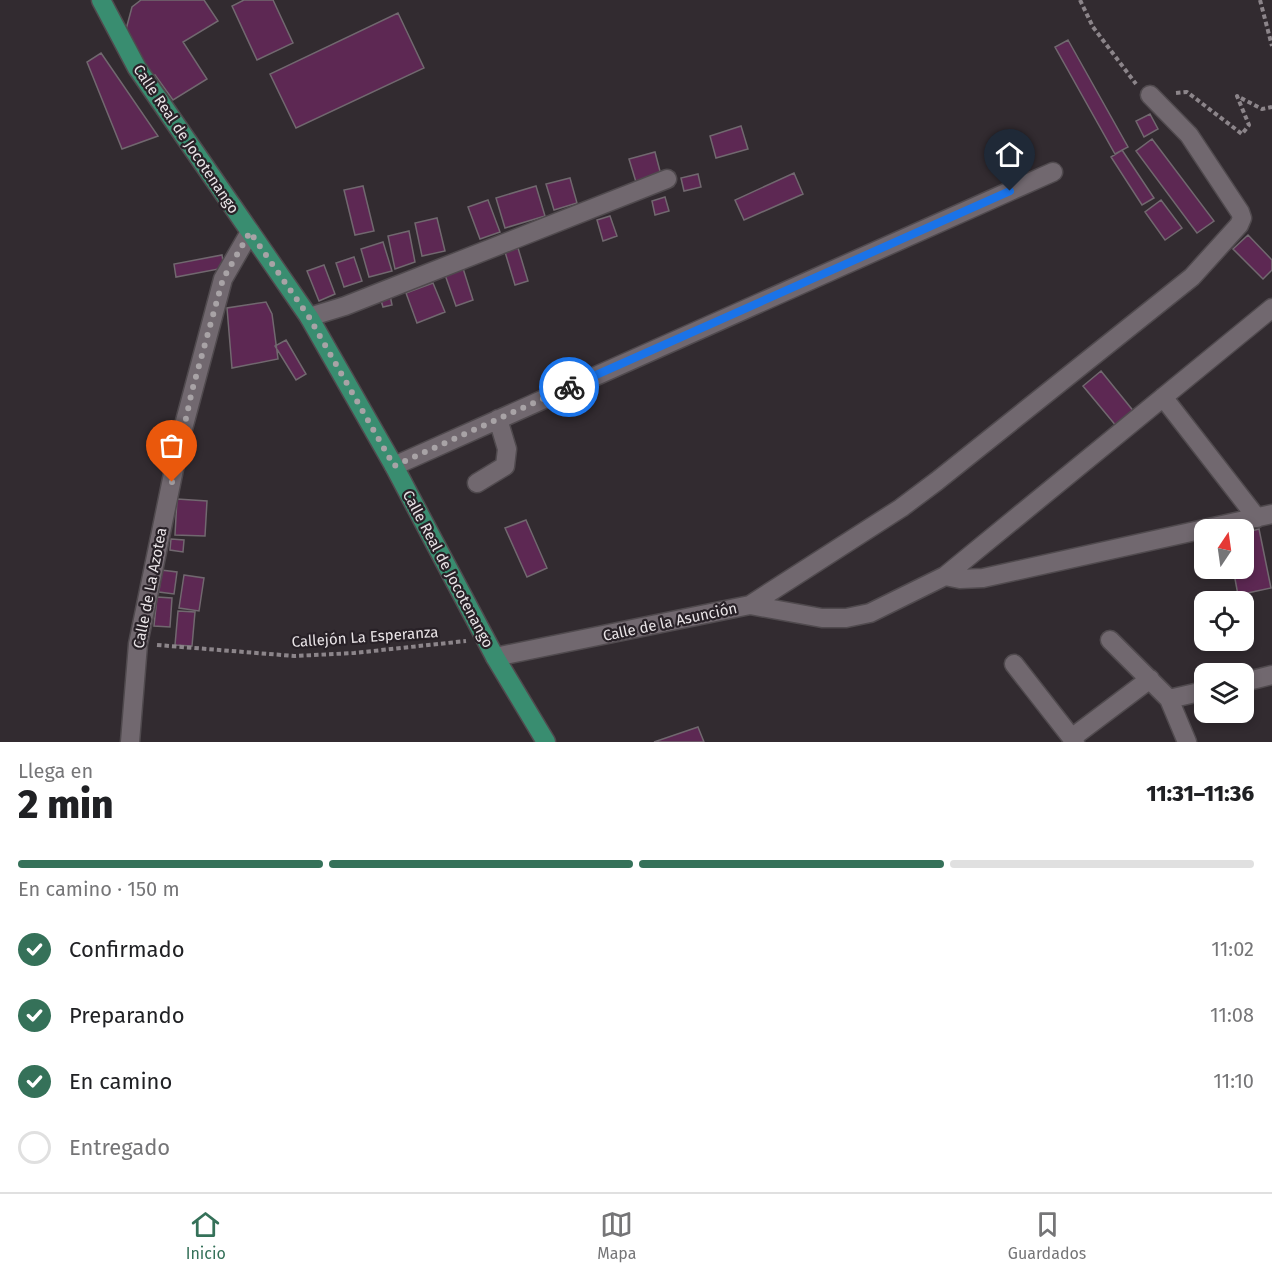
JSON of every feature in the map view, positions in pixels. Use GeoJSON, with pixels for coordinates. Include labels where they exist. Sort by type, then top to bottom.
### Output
{"type":"FeatureCollection","features":[{"type":"Feature","properties":{"kind":"main road","name":"Calle Real de Jocotenango"},"geometry":{"type":"LineString","coordinates":[[101,0],[137,68],[309,317],[394,466],[495,657],[546,742]]}},
{"type":"Feature","properties":{"kind":"street"},"geometry":{"type":"LineString","coordinates":[[750,605],[901,508],[937,481],[1192,278],[1239,225],[1242,218],[1240,212],[1189,135],[1150,95]]}},
{"type":"Feature","properties":{"kind":"street"},"geometry":{"type":"LineString","coordinates":[[394,466],[1053,172]]}},
{"type":"Feature","properties":{"kind":"street"},"geometry":{"type":"LineString","coordinates":[[309,317],[345,306],[667,179]]}},
{"type":"Feature","properties":{"kind":"street","name":"Calle de La Azotea"},"geometry":{"type":"LineString","coordinates":[[130,742],[138,644],[192,391],[223,279],[250,232]]}},
{"type":"Feature","properties":{"kind":"street","name":"Calle de la Asunción"},"geometry":{"type":"LineString","coordinates":[[495,657],[750,605],[822,618],[846,618],[870,613],[945,576],[1163,398],[1269,316]]}},
{"type":"Feature","properties":{"kind":"street"},"geometry":{"type":"LineString","coordinates":[[945,576],[960,579],[983,578],[1265,516],[1163,398]]}},
{"type":"Feature","properties":{"kind":"street"},"geometry":{"type":"LineString","coordinates":[[477,483],[505,466],[507,449],[498,419]]}},
{"type":"Feature","properties":{"kind":"street"},"geometry":{"type":"LineString","coordinates":[[1110,640],[1169,699],[1187,742]]}},
{"type":"Feature","properties":{"kind":"street"},"geometry":{"type":"LineString","coordinates":[[1014,664],[1074,740],[1150,679]]}},
{"type":"Feature","properties":{"kind":"street"},"geometry":{"type":"LineString","coordinates":[[1254,680],[1272,675]]}},
{"type":"Feature","properties":{"kind":"street"},"geometry":{"type":"LineString","coordinates":[[1169,699],[1194,693]]}},
{"type":"Feature","properties":{"kind":"path"},"geometry":{"type":"LineString","coordinates":[[1080,0],[1093,27],[1135,83],[1150,95],[1187,92],[1242,134],[1249,125],[1237,96],[1262,109],[1272,107]]}},
{"type":"Feature","properties":{"kind":"path"},"geometry":{"type":"LineString","coordinates":[[1260,0],[1272,46]]}},
{"type":"Feature","properties":{"kind":"path","name":"Callejón La Esperanza"},"geometry":{"type":"LineString","coordinates":[[138,644],[294,656],[354,653],[485,639]]}},
{"type":"Feature","properties":{"kind":"building"},"geometry":{"type":"Polygon","coordinates":[[[141,0],[204,0],[218,21],[183,42],[207,79],[173,100],[155,75],[148,78],[124,37],[132,7],[141,0]]]}},
{"type":"Feature","properties":{"kind":"building"},"geometry":{"type":"Polygon","coordinates":[[[244,0],[273,0],[293,43],[257,60],[232,6],[244,0]]]}},
{"type":"Feature","properties":{"kind":"building"},"geometry":{"type":"Polygon","coordinates":[[[398,13],[424,68],[296,128],[270,74],[398,13]]]}},
{"type":"Feature","properties":{"kind":"building"},"geometry":{"type":"Polygon","coordinates":[[[1068,40],[1128,147],[1115,154],[1055,47],[1068,40]]]}},
{"type":"Feature","properties":{"kind":"building"},"geometry":{"type":"Polygon","coordinates":[[[101,53],[158,136],[122,149],[87,62],[101,53]]]}},
{"type":"Feature","properties":{"kind":"building"},"geometry":{"type":"Polygon","coordinates":[[[1150,114],[1158,129],[1144,137],[1136,121],[1150,114]]]}},
{"type":"Feature","properties":{"kind":"building"},"geometry":{"type":"Polygon","coordinates":[[[741,126],[748,149],[716,158],[710,136],[741,126]]]}},
{"type":"Feature","properties":{"kind":"building"},"geometry":{"type":"Polygon","coordinates":[[[1152,139],[1214,221],[1197,233],[1136,151],[1152,139]]]}},
{"type":"Feature","properties":{"kind":"building"},"geometry":{"type":"Polygon","coordinates":[[[1122,150],[1154,198],[1142,205],[1111,157],[1122,150]]]}},
{"type":"Feature","properties":{"kind":"building"},"geometry":{"type":"Polygon","coordinates":[[[655,152],[661,175],[636,182],[629,159],[655,152]]]}},
{"type":"Feature","properties":{"kind":"building"},"geometry":{"type":"Polygon","coordinates":[[[794,173],[803,194],[744,220],[735,200],[794,173]]]}},
{"type":"Feature","properties":{"kind":"building"},"geometry":{"type":"Polygon","coordinates":[[[698,174],[701,187],[684,191],[681,178],[698,174]]]}},
{"type":"Feature","properties":{"kind":"building"},"geometry":{"type":"Polygon","coordinates":[[[570,178],[577,203],[554,210],[546,184],[570,178]]]}},
{"type":"Feature","properties":{"kind":"building"},"geometry":{"type":"Polygon","coordinates":[[[363,186],[374,231],[355,235],[344,190],[363,186]]]}},
{"type":"Feature","properties":{"kind":"building"},"geometry":{"type":"Polygon","coordinates":[[[536,186],[545,216],[505,228],[496,198],[536,186]]]}},
{"type":"Feature","properties":{"kind":"building"},"geometry":{"type":"Polygon","coordinates":[[[665,197],[669,211],[655,215],[652,201],[665,197]]]}},
{"type":"Feature","properties":{"kind":"building"},"geometry":{"type":"Polygon","coordinates":[[[488,200],[500,232],[480,239],[468,207],[488,200]]]}},
{"type":"Feature","properties":{"kind":"building"},"geometry":{"type":"Polygon","coordinates":[[[1161,200],[1182,228],[1165,240],[1145,212],[1161,200]]]}},
{"type":"Feature","properties":{"kind":"building"},"geometry":{"type":"Polygon","coordinates":[[[610,216],[617,236],[603,241],[597,220],[610,216]]]}},
{"type":"Feature","properties":{"kind":"building"},"geometry":{"type":"Polygon","coordinates":[[[437,218],[445,251],[422,256],[415,223],[437,218]]]}},
{"type":"Feature","properties":{"kind":"building"},"geometry":{"type":"Polygon","coordinates":[[[409,231],[415,262],[395,269],[388,236],[409,231]]]}},
{"type":"Feature","properties":{"kind":"building"},"geometry":{"type":"Polygon","coordinates":[[[1248,235],[1272,260],[1272,270],[1263,279],[1233,249],[1248,235]]]}},
{"type":"Feature","properties":{"kind":"building"},"geometry":{"type":"Polygon","coordinates":[[[383,242],[392,271],[369,277],[361,249],[383,242]]]}},
{"type":"Feature","properties":{"kind":"building"},"geometry":{"type":"Polygon","coordinates":[[[518,248],[528,281],[515,285],[505,252],[518,248]]]}},
{"type":"Feature","properties":{"kind":"building"},"geometry":{"type":"Polygon","coordinates":[[[222,255],[224,268],[176,277],[174,264],[222,255]]]}},
{"type":"Feature","properties":{"kind":"building"},"geometry":{"type":"Polygon","coordinates":[[[354,257],[362,281],[344,287],[336,263],[354,257]]]}},
{"type":"Feature","properties":{"kind":"building"},"geometry":{"type":"Polygon","coordinates":[[[324,265],[335,294],[319,301],[307,271],[324,265]]]}},
{"type":"Feature","properties":{"kind":"building"},"geometry":{"type":"Polygon","coordinates":[[[462,265],[473,300],[456,306],[444,272],[462,265]]]}},
{"type":"Feature","properties":{"kind":"building"},"geometry":{"type":"Polygon","coordinates":[[[433,283],[445,312],[417,323],[406,293],[433,283]]]}},
{"type":"Feature","properties":{"kind":"building"},"geometry":{"type":"Polygon","coordinates":[[[390,295],[392,305],[383,307],[380,297],[390,295]]]}},
{"type":"Feature","properties":{"kind":"building"},"geometry":{"type":"Polygon","coordinates":[[[266,302],[272,314],[278,359],[232,368],[227,308],[266,302]]]}},
{"type":"Feature","properties":{"kind":"building"},"geometry":{"type":"Polygon","coordinates":[[[286,340],[306,374],[296,380],[275,346],[286,340]]]}},
{"type":"Feature","properties":{"kind":"building"},"geometry":{"type":"Polygon","coordinates":[[[1101,371],[1135,413],[1117,427],[1083,386],[1101,371]]]}},
{"type":"Feature","properties":{"kind":"building"},"geometry":{"type":"Polygon","coordinates":[[[177,499],[207,501],[205,536],[175,535],[177,499]]]}},
{"type":"Feature","properties":{"kind":"building"},"geometry":{"type":"Polygon","coordinates":[[[526,520],[547,568],[527,577],[505,528],[526,520]]]}},
{"type":"Feature","properties":{"kind":"building"},"geometry":{"type":"Polygon","coordinates":[[[1259,529],[1271,588],[1254,592],[1237,591],[1235,579],[1254,579],[1254,530],[1259,529]]]}},
{"type":"Feature","properties":{"kind":"building"},"geometry":{"type":"Polygon","coordinates":[[[171,539],[184,540],[183,552],[170,550],[171,539]]]}},
{"type":"Feature","properties":{"kind":"building"},"geometry":{"type":"Polygon","coordinates":[[[161,570],[177,572],[174,594],[159,592],[161,570]]]}},
{"type":"Feature","properties":{"kind":"building"},"geometry":{"type":"Polygon","coordinates":[[[184,575],[204,578],[199,611],[179,608],[184,575]]]}},
{"type":"Feature","properties":{"kind":"building"},"geometry":{"type":"Polygon","coordinates":[[[157,597],[172,598],[170,627],[154,626],[157,597]]]}},
{"type":"Feature","properties":{"kind":"building"},"geometry":{"type":"Polygon","coordinates":[[[178,611],[195,612],[192,646],[175,645],[178,611]]]}},
{"type":"Feature","properties":{"kind":"building"},"geometry":{"type":"Polygon","coordinates":[[[698,727],[704,742],[654,742],[698,727]]]}},
{"type":"Feature","properties":{"kind":"way so far"},"geometry":{"type":"LineString","coordinates":[[172,482],[192,391],[223,279],[250,232],[309,317],[394,466],[569,387]]}},
{"type":"Feature","properties":{"kind":"route"},"geometry":{"type":"LineString","coordinates":[[569,387],[1010,191]]}}]}
